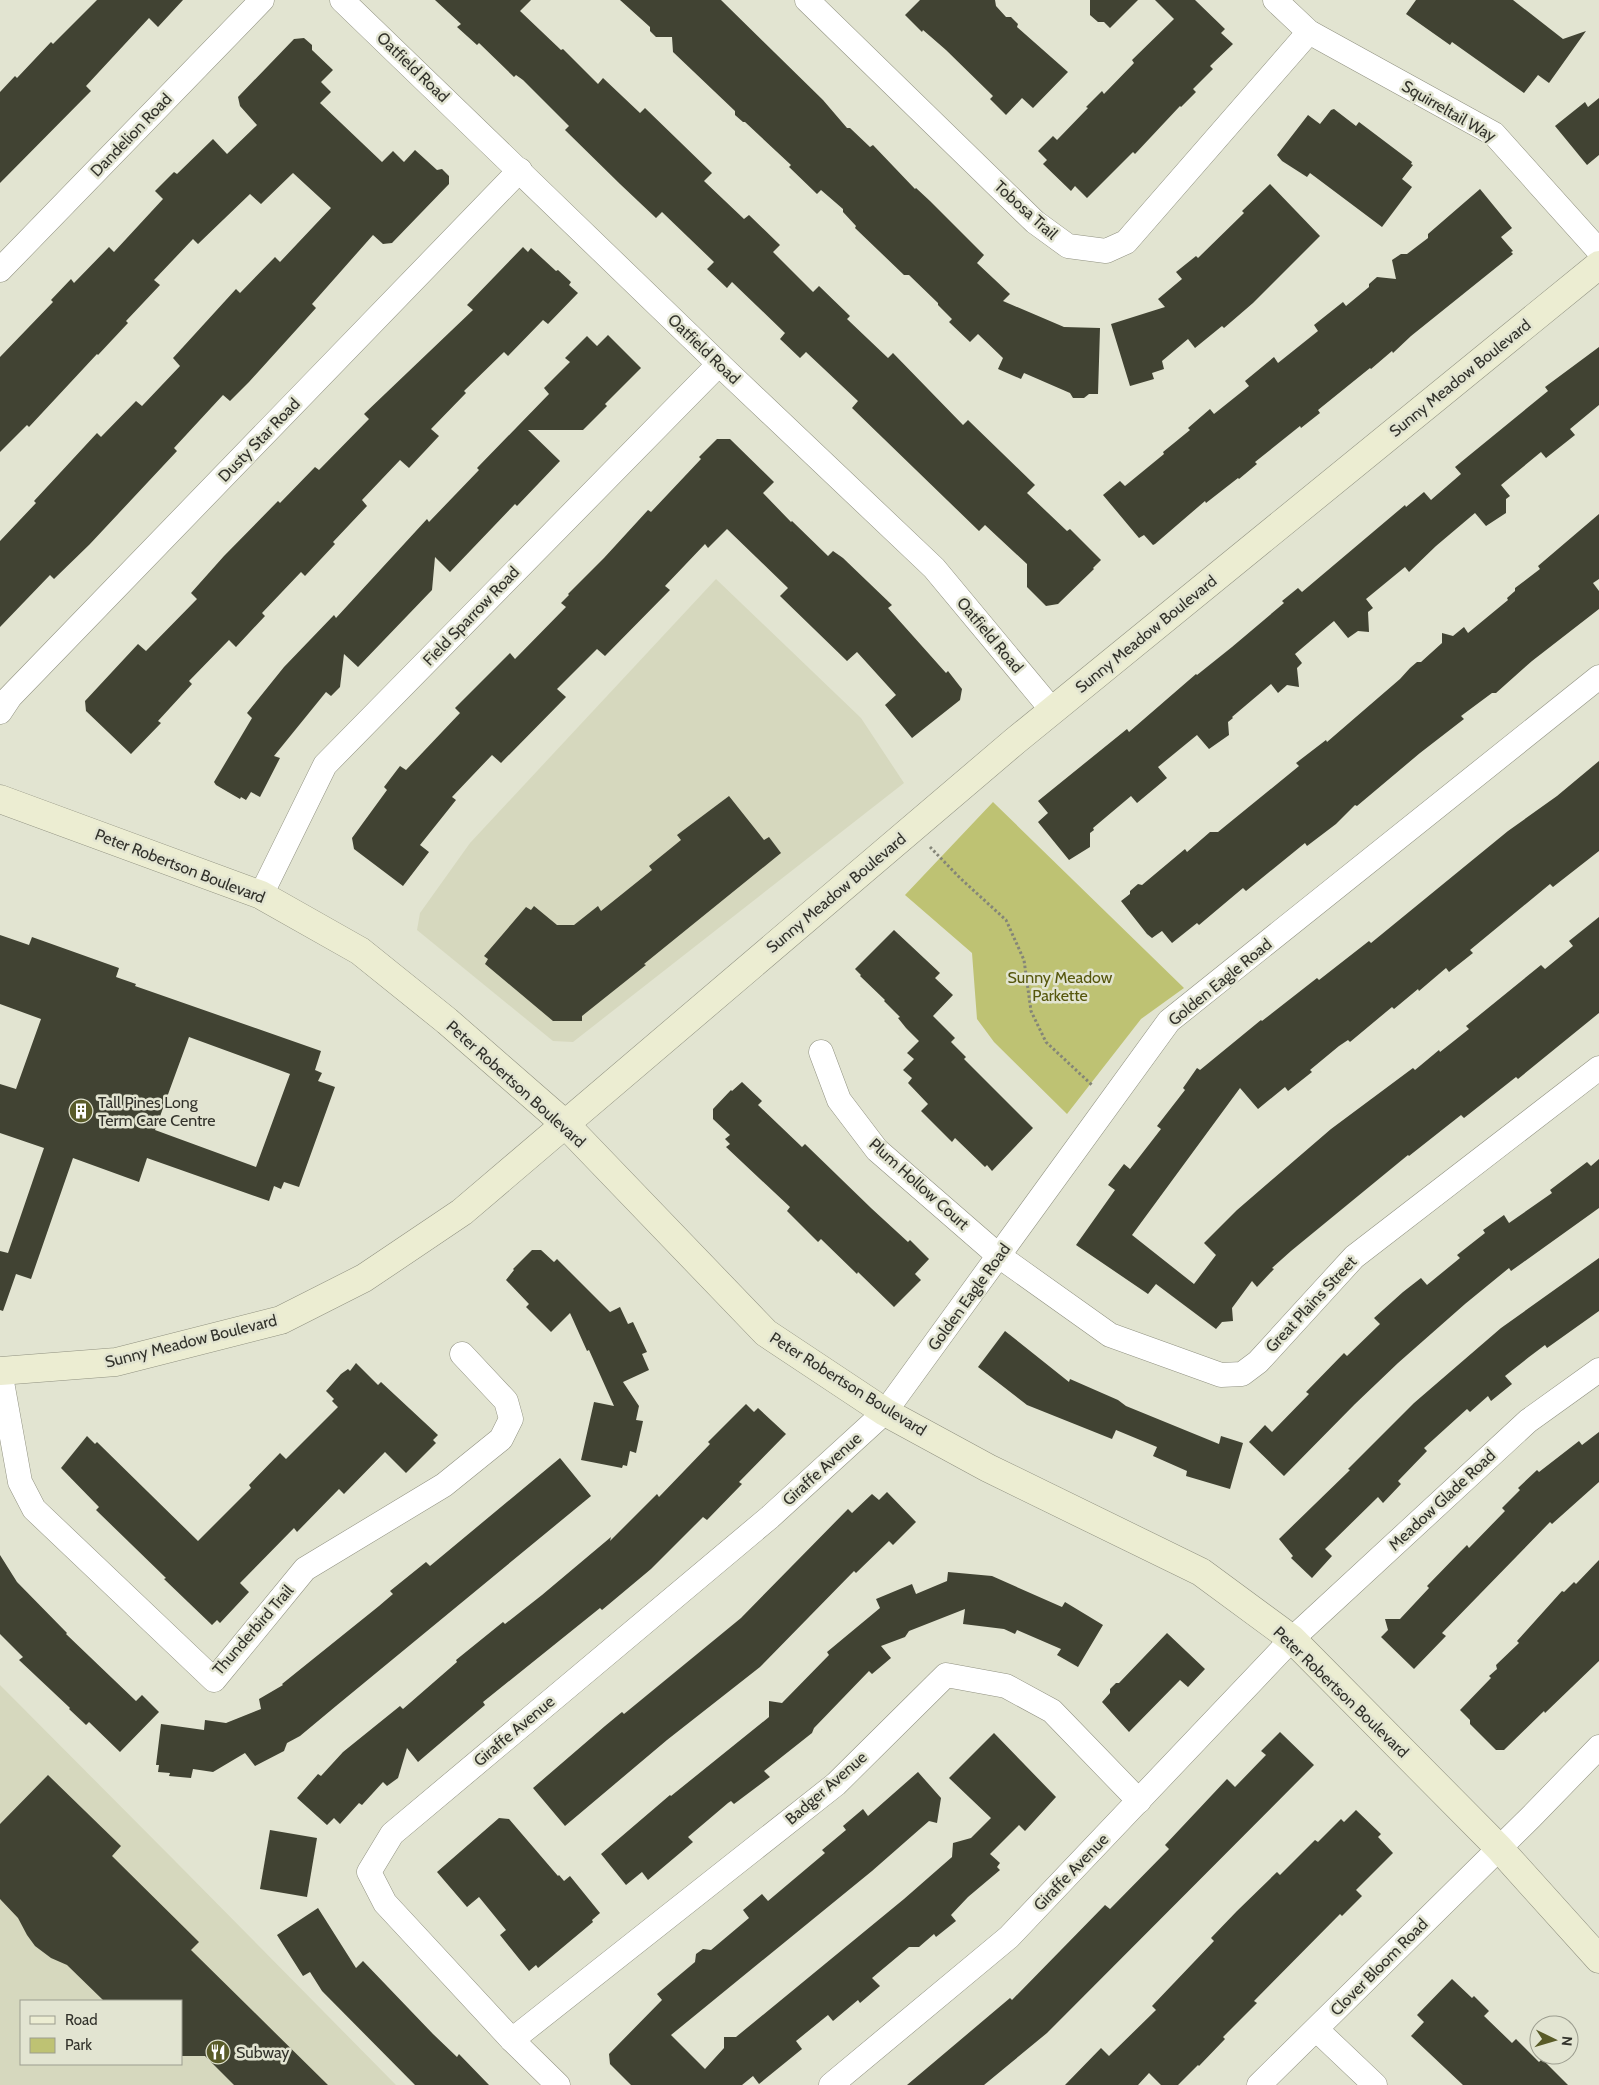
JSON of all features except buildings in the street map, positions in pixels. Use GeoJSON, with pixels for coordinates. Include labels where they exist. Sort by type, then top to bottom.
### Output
{"type":"FeatureCollection","features":[{"type":"Feature","properties":{"kind":"street","name":"Dandelion Road"},"geometry":{"type":"LineString","coordinates":[[0,270],[262,0]]}},
{"type":"Feature","properties":{"kind":"street","name":"Oatfield Road"},"geometry":{"type":"LineString","coordinates":[[342,0],[520,170],[718,364],[934,568],[1052,710]]}},
{"type":"Feature","properties":{"kind":"street","name":"Tobosa Trail"},"geometry":{"type":"LineString","coordinates":[[807,0],[1035,222],[1068,246],[1106,251],[1126,242],[1309,32]]}},
{"type":"Feature","properties":{"kind":"street","name":"Squirreltail Way"},"geometry":{"type":"LineString","coordinates":[[1275,0],[1309,32],[1494,134],[1599,251]]}},
{"type":"Feature","properties":{"kind":"street","name":"Dusty Star Road"},"geometry":{"type":"LineString","coordinates":[[0,712],[10,697],[520,170]]}},
{"type":"Feature","properties":{"kind":"street","name":"Sunny Meadow Boulevard"},"geometry":{"type":"LineString","coordinates":[[0,1372],[116,1362],[281,1320],[364,1278],[462,1212],[1052,710],[1599,265]]}},
{"type":"Feature","properties":{"kind":"street","name":"Field Sparrow Road"},"geometry":{"type":"LineString","coordinates":[[261,895],[325,765],[718,364]]}},
{"type":"Feature","properties":{"kind":"street","name":"Golden Eagle Road"},"geometry":{"type":"LineString","coordinates":[[885,1412],[1109,1102],[1170,1021],[1599,677]]}},
{"type":"Feature","properties":{"kind":"street","name":"Peter Robertson Boulevard"},"geometry":{"type":"LineString","coordinates":[[0,799],[261,895],[360,951],[447,1021],[565,1124],[766,1333],[885,1412],[988,1468],[1201,1572],[1292,1639],[1499,1848],[1599,1959]]}},
{"type":"Feature","properties":{"kind":"street","name":"Plum Hollow Court"},"geometry":{"type":"LineString","coordinates":[[821,1052],[839,1100],[877,1150],[999,1256]]}},
{"type":"Feature","properties":{"kind":"street","name":"Great Plains Street"},"geometry":{"type":"LineString","coordinates":[[999,1256],[1110,1335],[1220,1375],[1242,1374],[1258,1362],[1354,1257],[1599,1068]]}},
{"type":"Feature","properties":{"kind":"street","name":"Thunderbird Trail"},"geometry":{"type":"LineString","coordinates":[[0,1372],[20,1482],[34,1509],[214,1680],[305,1569],[444,1486],[501,1440],[511,1419],[506,1401],[462,1354]]}},
{"type":"Feature","properties":{"kind":"street","name":"Meadow Glade Road"},"geometry":{"type":"LineString","coordinates":[[1292,1639],[1528,1422],[1599,1370]]}},
{"type":"Feature","properties":{"kind":"street","name":"Giraffe Avenue"},"geometry":{"type":"LineString","coordinates":[[558,2085],[512,2040],[385,1903],[370,1872],[392,1834],[770,1517],[885,1412]]}},
{"type":"Feature","properties":{"kind":"street","name":"Giraffe Avenue"},"geometry":{"type":"LineString","coordinates":[[831,2085],[1009,1937],[1292,1639]]}},
{"type":"Feature","properties":{"kind":"street","name":"Badger Avenue"},"geometry":{"type":"LineString","coordinates":[[512,2040],[836,1784],[946,1675],[1006,1686],[1052,1711],[1139,1801]]}},
{"type":"Feature","properties":{"kind":"street","name":"Clover Bloom Road"},"geometry":{"type":"LineString","coordinates":[[1258,2085],[1317,2030],[1599,1747]]}},
{"type":"Feature","properties":{"kind":"street"},"geometry":{"type":"LineString","coordinates":[[1317,2030],[1375,2085]]}},
{"type":"Feature","properties":{"kind":"path"},"geometry":{"type":"LineString","coordinates":[[912,828],[960,878],[1006,920],[1024,960],[1030,1011],[1046,1042],[1109,1102]]}},
{"type":"Feature","properties":{"kind":"shaded area"},"geometry":{"type":"Polygon","coordinates":[[[716,579],[861,718],[904,783],[573,1042],[553,1041],[417,930],[420,913],[470,843],[716,579]]]}},
{"type":"Feature","properties":{"kind":"shaded area"},"geometry":{"type":"Polygon","coordinates":[[[0,1685],[177,1863],[396,2085],[0,2085],[0,1685]]]}},
{"type":"Feature","properties":{"kind":"green space","name":"Sunny Meadow Parkette"},"geometry":{"type":"Polygon","coordinates":[[[993,802],[1184,988],[1141,1019],[1067,1114],[994,1042],[977,1019],[972,953],[905,895],[993,802]]]}},
{"type":"Feature","properties":{"kind":"place","name":"Tall Pines Long Term Care Centre"},"geometry":{"type":"Point","coordinates":[81,1111]}},
{"type":"Feature","properties":{"kind":"place","name":"Subway"},"geometry":{"type":"Point","coordinates":[218,2052]}}]}
